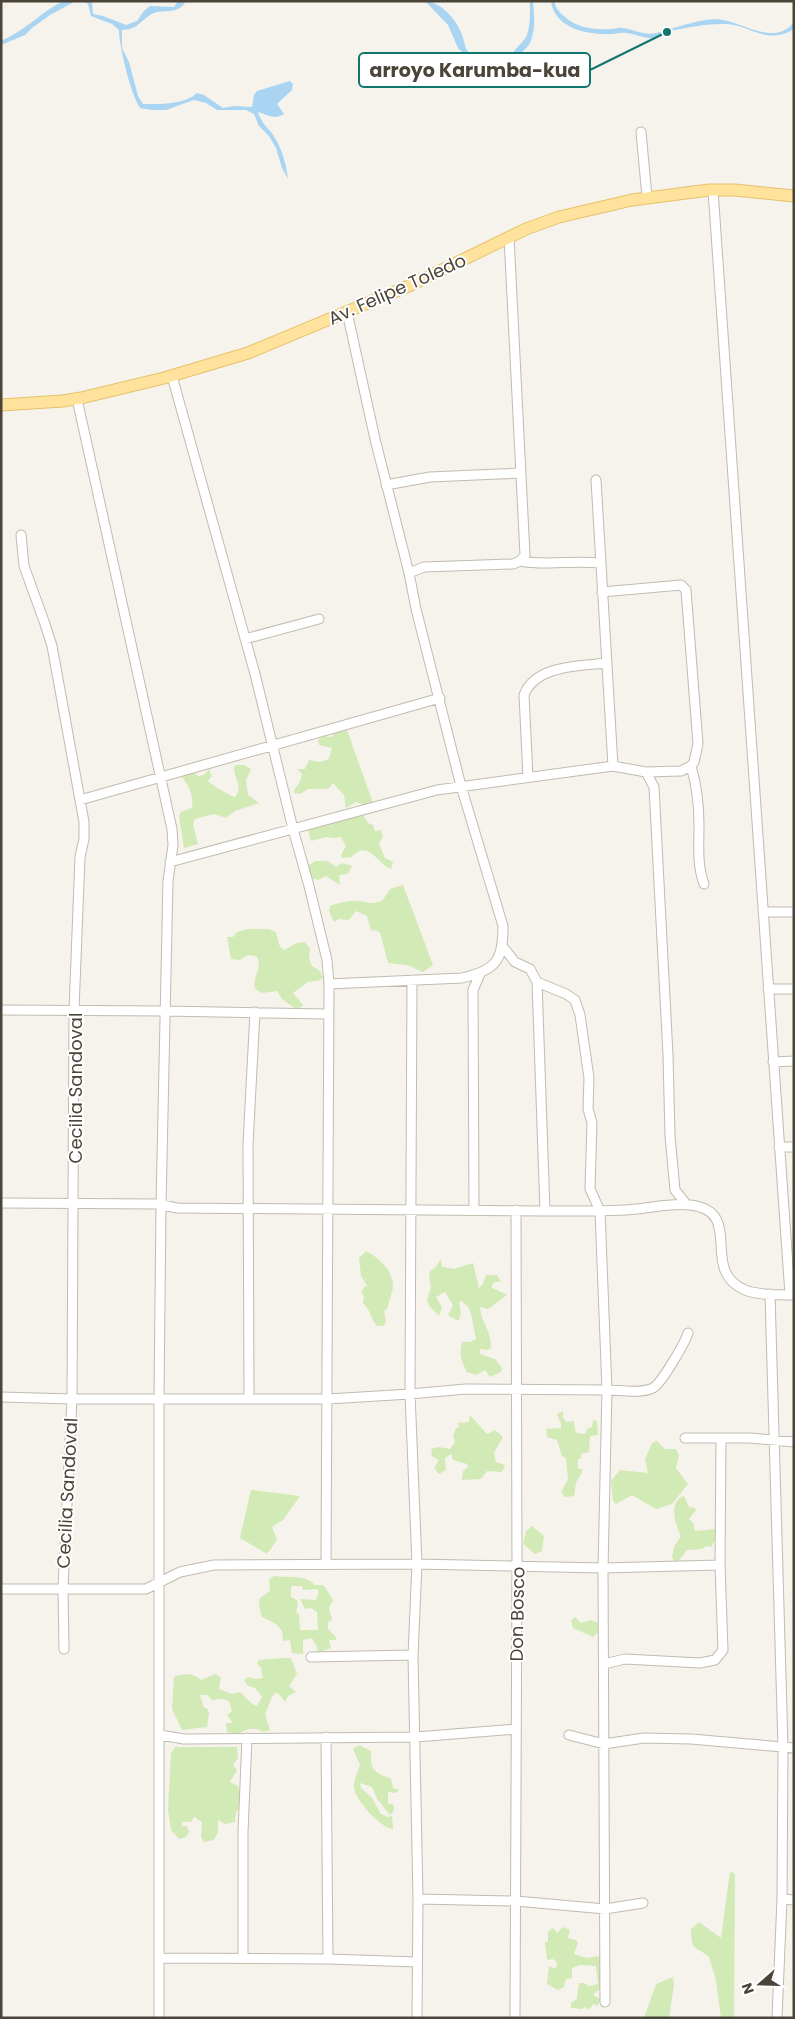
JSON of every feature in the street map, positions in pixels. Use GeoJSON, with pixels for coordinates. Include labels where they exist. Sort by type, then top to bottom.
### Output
{"type":"FeatureCollection","features":[{"type":"Feature","properties":{"kind":"main road","name":"Av. Felipe Toledo"},"geometry":{"type":"LineString","coordinates":[[1,405],[63,402],[77,399],[172,376],[255,350],[411,285],[526,228],[560,217],[647,197],[713,190],[735,190],[794,196]]}},
{"type":"Feature","properties":{"kind":"street"},"geometry":{"type":"LineString","coordinates":[[641,132],[647,197]]}},
{"type":"Feature","properties":{"kind":"street"},"geometry":{"type":"LineString","coordinates":[[1,1202],[161,1205],[177,1208],[545,1211],[637,1209],[661,1205],[687,1205],[710,1210],[718,1219],[724,1266],[729,1277],[736,1285],[746,1290],[792,1295],[790,1236],[773,1062],[713,190]]}},
{"type":"Feature","properties":{"kind":"street"},"geometry":{"type":"LineString","coordinates":[[409,573],[424,567],[513,564],[520,561],[525,555],[509,237]]}},
{"type":"Feature","properties":{"kind":"street"},"geometry":{"type":"LineString","coordinates":[[329,984],[462,978],[480,974],[497,962],[503,947],[503,926],[461,786],[416,609],[347,312]]}},
{"type":"Feature","properties":{"kind":"street"},"geometry":{"type":"LineString","coordinates":[[172,376],[245,639],[323,943],[329,984],[326,1564]]}},
{"type":"Feature","properties":{"kind":"street"},"geometry":{"type":"LineString","coordinates":[[77,399],[172,830],[168,881],[161,1205],[159,1398],[159,2018]]}},
{"type":"Feature","properties":{"kind":"street"},"geometry":{"type":"LineString","coordinates":[[386,485],[430,477],[522,473]]}},
{"type":"Feature","properties":{"kind":"street"},"geometry":{"type":"LineString","coordinates":[[596,480],[613,766]]}},
{"type":"Feature","properties":{"kind":"street","name":"Cecilia Sandoval"},"geometry":{"type":"LineString","coordinates":[[21,535],[24,566],[46,624],[52,646],[84,822],[84,839],[80,857],[74,1010],[72,1399],[63,1588],[64,1649]]}},
{"type":"Feature","properties":{"kind":"street"},"geometry":{"type":"LineString","coordinates":[[520,561],[538,564],[577,561],[600,563]]}},
{"type":"Feature","properties":{"kind":"street"},"geometry":{"type":"LineString","coordinates":[[170,862],[437,790],[613,766],[661,773],[681,771],[691,766],[696,757],[698,744],[686,590],[681,585],[602,592]]}},
{"type":"Feature","properties":{"kind":"street"},"geometry":{"type":"LineString","coordinates":[[245,639],[319,619]]}},
{"type":"Feature","properties":{"kind":"street"},"geometry":{"type":"LineString","coordinates":[[528,778],[524,695],[526,688],[541,676],[551,672],[607,663]]}},
{"type":"Feature","properties":{"kind":"street"},"geometry":{"type":"LineString","coordinates":[[80,800],[440,698]]}},
{"type":"Feature","properties":{"kind":"street"},"geometry":{"type":"LineString","coordinates":[[691,766],[696,782],[699,805],[698,854],[700,872],[704,884]]}},
{"type":"Feature","properties":{"kind":"street"},"geometry":{"type":"LineString","coordinates":[[646,772],[654,787],[668,1055],[670,1136],[675,1190],[687,1205]]}},
{"type":"Feature","properties":{"kind":"street"},"geometry":{"type":"LineString","coordinates":[[654,787],[661,773]]}},
{"type":"Feature","properties":{"kind":"street"},"geometry":{"type":"LineString","coordinates":[[763,912],[794,912]]}},
{"type":"Feature","properties":{"kind":"street"},"geometry":{"type":"LineString","coordinates":[[503,947],[515,962],[530,969],[537,982],[545,1211]]}},
{"type":"Feature","properties":{"kind":"street"},"geometry":{"type":"LineString","coordinates":[[474,1210],[473,990],[480,974]]}},
{"type":"Feature","properties":{"kind":"street"},"geometry":{"type":"LineString","coordinates":[[412,980],[410,1394],[416,1564],[414,1655],[418,1899],[417,2018]]}},
{"type":"Feature","properties":{"kind":"street"},"geometry":{"type":"LineString","coordinates":[[537,982],[576,1000],[589,1078],[588,1109],[592,1123],[590,1189],[600,1210],[606,1390],[603,1568],[605,2002]]}},
{"type":"Feature","properties":{"kind":"street"},"geometry":{"type":"LineString","coordinates":[[768,989],[794,989]]}},
{"type":"Feature","properties":{"kind":"street"},"geometry":{"type":"LineString","coordinates":[[1,1010],[165,1010],[328,1014]]}},
{"type":"Feature","properties":{"kind":"street"},"geometry":{"type":"LineString","coordinates":[[249,1398],[247,1208],[248,1144],[255,1012]]}},
{"type":"Feature","properties":{"kind":"street"},"geometry":{"type":"LineString","coordinates":[[773,1062],[794,1061]]}},
{"type":"Feature","properties":{"kind":"street"},"geometry":{"type":"LineString","coordinates":[[780,1147],[794,1147]]}},
{"type":"Feature","properties":{"kind":"street"},"geometry":{"type":"LineString","coordinates":[[661,1205],[675,1190]]}},
{"type":"Feature","properties":{"kind":"street","name":"Don Bosco"},"geometry":{"type":"LineString","coordinates":[[515,2018],[516,1210]]}},
{"type":"Feature","properties":{"kind":"street"},"geometry":{"type":"LineString","coordinates":[[770,1294],[783,1747],[782,1899],[777,2018]]}},
{"type":"Feature","properties":{"kind":"street"},"geometry":{"type":"LineString","coordinates":[[1,1397],[72,1399],[328,1399],[466,1389],[646,1390],[655,1388],[685,1342],[688,1333]]}},
{"type":"Feature","properties":{"kind":"street"},"geometry":{"type":"LineString","coordinates":[[685,1438],[750,1438],[794,1442]]}},
{"type":"Feature","properties":{"kind":"street"},"geometry":{"type":"LineString","coordinates":[[604,1664],[625,1659],[693,1664],[715,1660],[723,1650],[720,1565],[721,1438]]}},
{"type":"Feature","properties":{"kind":"street"},"geometry":{"type":"LineString","coordinates":[[1,1589],[146,1589],[180,1572],[214,1565],[416,1564],[603,1568],[720,1565]]}},
{"type":"Feature","properties":{"kind":"street"},"geometry":{"type":"LineString","coordinates":[[311,1658],[414,1655]]}},
{"type":"Feature","properties":{"kind":"street"},"geometry":{"type":"LineString","coordinates":[[160,1735],[184,1739],[416,1737],[516,1729]]}},
{"type":"Feature","properties":{"kind":"street"},"geometry":{"type":"LineString","coordinates":[[569,1735],[604,1744],[644,1738],[691,1739],[794,1748]]}},
{"type":"Feature","properties":{"kind":"street"},"geometry":{"type":"LineString","coordinates":[[326,1737],[328,1959]]}},
{"type":"Feature","properties":{"kind":"street"},"geometry":{"type":"LineString","coordinates":[[243,1958],[243,1832],[247,1738]]}},
{"type":"Feature","properties":{"kind":"street"},"geometry":{"type":"LineString","coordinates":[[418,1899],[516,1901],[605,1908],[644,1903]]}},
{"type":"Feature","properties":{"kind":"street"},"geometry":{"type":"LineString","coordinates":[[782,1899],[794,1900]]}},
{"type":"Feature","properties":{"kind":"street"},"geometry":{"type":"LineString","coordinates":[[159,1958],[328,1959],[416,1962]]}},
{"type":"Feature","properties":{"kind":"green space"},"geometry":{"type":"Polygon","coordinates":[[[347,730],[373,803],[364,805],[356,802],[346,808],[344,795],[333,783],[328,789],[308,789],[300,794],[294,793],[302,774],[297,769],[305,769],[309,760],[320,762],[329,759],[332,748],[319,745],[318,740],[323,736],[331,737],[335,733],[347,730]]]}},
{"type":"Feature","properties":{"kind":"green space"},"geometry":{"type":"Polygon","coordinates":[[[235,765],[244,765],[251,769],[246,780],[248,795],[259,803],[235,811],[226,818],[214,814],[195,819],[193,825],[198,844],[184,848],[179,816],[181,812],[192,808],[192,799],[186,782],[180,775],[191,769],[198,776],[204,775],[209,769],[212,776],[208,781],[220,790],[235,797],[239,789],[234,769],[235,765]]]}},
{"type":"Feature","properties":{"kind":"green space"},"geometry":{"type":"Polygon","coordinates":[[[363,815],[368,823],[373,825],[375,831],[381,830],[383,836],[379,844],[385,858],[393,862],[391,869],[386,867],[368,851],[363,850],[352,857],[342,858],[341,855],[346,846],[341,837],[326,837],[311,841],[308,830],[310,829],[363,815]]]}},
{"type":"Feature","properties":{"kind":"green space"},"geometry":{"type":"Polygon","coordinates":[[[315,861],[328,861],[336,867],[342,863],[352,866],[348,874],[339,875],[340,885],[326,876],[318,880],[312,878],[308,872],[309,865],[315,861]]]}},
{"type":"Feature","properties":{"kind":"green space"},"geometry":{"type":"Polygon","coordinates":[[[403,885],[433,965],[423,972],[407,965],[388,963],[380,932],[371,931],[367,916],[356,911],[349,920],[339,919],[334,922],[329,911],[330,906],[344,902],[372,903],[382,901],[390,889],[403,885]]]}},
{"type":"Feature","properties":{"kind":"green space"},"geometry":{"type":"Polygon","coordinates":[[[248,929],[268,929],[276,932],[280,947],[284,950],[297,943],[305,942],[310,949],[309,958],[312,966],[320,971],[323,978],[308,982],[293,993],[303,1005],[301,1007],[296,1009],[282,999],[277,991],[262,993],[255,989],[254,985],[259,965],[257,957],[250,955],[240,960],[231,959],[227,937],[233,937],[237,932],[248,929]]]}},
{"type":"Feature","properties":{"kind":"green space"},"geometry":{"type":"Polygon","coordinates":[[[366,1251],[375,1256],[384,1265],[392,1280],[392,1291],[387,1309],[384,1311],[386,1322],[383,1326],[377,1326],[363,1303],[364,1296],[361,1293],[364,1287],[367,1286],[361,1276],[359,1258],[366,1251]]]}},
{"type":"Feature","properties":{"kind":"green space"},"geometry":{"type":"Polygon","coordinates":[[[441,1259],[442,1267],[454,1269],[473,1263],[479,1288],[483,1284],[486,1275],[497,1275],[501,1282],[494,1282],[491,1287],[507,1295],[488,1309],[480,1307],[491,1341],[491,1348],[487,1350],[480,1349],[480,1354],[495,1359],[502,1368],[501,1372],[490,1377],[485,1370],[476,1375],[467,1372],[461,1357],[462,1342],[470,1342],[476,1339],[471,1314],[468,1307],[462,1301],[459,1302],[461,1313],[459,1320],[448,1315],[453,1305],[445,1292],[436,1297],[442,1307],[439,1316],[429,1306],[427,1300],[431,1287],[430,1271],[435,1268],[441,1259]]]}},
{"type":"Feature","properties":{"kind":"green space"},"geometry":{"type":"Polygon","coordinates":[[[563,1411],[563,1418],[567,1422],[574,1421],[577,1433],[585,1434],[587,1429],[592,1427],[593,1420],[597,1421],[598,1435],[590,1436],[589,1452],[581,1454],[581,1459],[578,1459],[578,1468],[583,1470],[576,1483],[574,1496],[565,1497],[561,1492],[568,1479],[566,1459],[562,1456],[557,1440],[547,1437],[546,1429],[561,1428],[557,1414],[563,1411]]]}},
{"type":"Feature","properties":{"kind":"green space"},"geometry":{"type":"Polygon","coordinates":[[[470,1415],[487,1434],[495,1430],[503,1437],[494,1453],[496,1462],[505,1465],[502,1472],[487,1471],[481,1479],[462,1480],[463,1471],[468,1467],[467,1464],[453,1460],[451,1454],[445,1458],[446,1470],[439,1474],[434,1468],[439,1460],[432,1456],[431,1449],[439,1447],[450,1449],[455,1442],[453,1436],[456,1428],[459,1427],[458,1423],[469,1422],[470,1415]]]}},
{"type":"Feature","properties":{"kind":"green space"},"geometry":{"type":"Polygon","coordinates":[[[657,1441],[665,1449],[676,1449],[679,1455],[676,1468],[688,1484],[672,1504],[656,1509],[632,1495],[616,1504],[613,1501],[611,1481],[620,1470],[648,1473],[645,1459],[652,1443],[657,1441]]]}},
{"type":"Feature","properties":{"kind":"green space"},"geometry":{"type":"Polygon","coordinates":[[[251,1490],[300,1496],[283,1520],[272,1527],[277,1540],[267,1554],[240,1538],[251,1490]]]}},
{"type":"Feature","properties":{"kind":"green space"},"geometry":{"type":"Polygon","coordinates":[[[684,1496],[689,1507],[696,1510],[689,1519],[693,1523],[695,1531],[715,1529],[718,1536],[711,1547],[687,1550],[677,1563],[672,1558],[674,1547],[681,1536],[675,1520],[674,1508],[679,1499],[684,1496]]]}},
{"type":"Feature","properties":{"kind":"green space"},"geometry":{"type":"Polygon","coordinates":[[[532,1526],[544,1536],[542,1551],[535,1554],[523,1544],[526,1531],[532,1526]]]}},
{"type":"Feature","properties":{"kind":"green space"},"geometry":{"type":"Polygon","coordinates":[[[274,1576],[296,1577],[306,1579],[315,1585],[323,1585],[333,1600],[329,1608],[332,1620],[328,1622],[328,1629],[336,1637],[336,1640],[329,1640],[331,1648],[317,1653],[317,1647],[312,1638],[303,1640],[303,1654],[292,1653],[290,1640],[283,1641],[282,1631],[276,1624],[262,1617],[259,1606],[260,1598],[270,1591],[269,1579],[274,1576]],[[291,1586],[291,1597],[297,1600],[298,1604],[296,1612],[299,1614],[300,1630],[318,1630],[317,1612],[311,1608],[305,1609],[300,1599],[316,1600],[319,1592],[317,1589],[303,1590],[302,1586],[291,1586]]]}},
{"type":"Feature","properties":{"kind":"green space"},"geometry":{"type":"Polygon","coordinates":[[[575,1617],[581,1623],[591,1620],[601,1624],[600,1630],[593,1637],[573,1628],[571,1620],[575,1617]]]}},
{"type":"Feature","properties":{"kind":"green space"},"geometry":{"type":"Polygon","coordinates":[[[291,1658],[297,1674],[289,1686],[296,1692],[288,1696],[285,1702],[278,1693],[275,1693],[272,1697],[265,1714],[270,1730],[263,1732],[251,1729],[239,1734],[227,1732],[226,1723],[233,1723],[227,1715],[232,1711],[229,1701],[223,1699],[212,1700],[207,1695],[200,1695],[204,1708],[207,1708],[209,1713],[207,1727],[182,1730],[172,1709],[174,1677],[188,1674],[201,1680],[215,1674],[221,1677],[219,1689],[232,1694],[239,1692],[257,1706],[262,1697],[255,1688],[248,1686],[244,1680],[248,1677],[263,1678],[261,1668],[257,1663],[259,1660],[291,1658]]]}},
{"type":"Feature","properties":{"kind":"green space"},"geometry":{"type":"Polygon","coordinates":[[[359,1745],[371,1751],[371,1763],[374,1770],[391,1779],[393,1788],[399,1790],[396,1793],[388,1792],[388,1803],[394,1805],[394,1811],[390,1815],[377,1799],[372,1787],[360,1783],[361,1788],[372,1798],[381,1814],[388,1817],[392,1816],[393,1829],[375,1818],[363,1806],[355,1793],[354,1782],[360,1765],[353,1749],[359,1745]]]}},
{"type":"Feature","properties":{"kind":"green space"},"geometry":{"type":"Polygon","coordinates":[[[175,1747],[237,1747],[238,1758],[233,1765],[237,1770],[230,1782],[238,1786],[242,1806],[236,1812],[235,1822],[225,1824],[218,1820],[218,1832],[214,1840],[204,1842],[201,1837],[202,1822],[194,1817],[191,1822],[182,1822],[182,1826],[187,1826],[189,1832],[186,1837],[179,1839],[171,1830],[168,1810],[171,1753],[175,1747]]]}},
{"type":"Feature","properties":{"kind":"green space"},"geometry":{"type":"Polygon","coordinates":[[[730,1871],[735,1874],[734,2014],[733,2018],[721,2018],[716,1980],[709,1957],[693,1945],[691,1929],[699,1922],[721,1938],[730,1871]]]}},
{"type":"Feature","properties":{"kind":"green space"},"geometry":{"type":"Polygon","coordinates":[[[563,1927],[570,1930],[568,1938],[576,1940],[578,1943],[574,1954],[587,1958],[598,1956],[603,1961],[599,1965],[602,1976],[602,1991],[598,1990],[593,1995],[600,1999],[598,2006],[593,2004],[589,2010],[585,2007],[582,2009],[571,2008],[571,2003],[577,1999],[579,1983],[589,1986],[598,1984],[596,1966],[580,1965],[572,1968],[572,1978],[566,1979],[564,1987],[558,1990],[547,1984],[549,1966],[556,1969],[557,1962],[553,1959],[547,1960],[545,1942],[548,1942],[548,1932],[553,1928],[557,1933],[563,1927]]]}},
{"type":"Feature","properties":{"kind":"green space"},"geometry":{"type":"Polygon","coordinates":[[[673,1977],[674,1985],[669,2018],[644,2018],[656,1984],[673,1977]]]}},
{"type":"Feature","properties":{"kind":"water"},"geometry":{"type":"Polygon","coordinates":[[[63,1],[76,1],[50,15],[25,35],[1,45],[1,41],[18,32],[47,10],[63,1]]]}},
{"type":"Feature","properties":{"kind":"water"},"geometry":{"type":"Polygon","coordinates":[[[84,1],[92,1],[93,14],[126,25],[137,21],[150,6],[174,7],[178,1],[186,1],[178,9],[155,13],[135,27],[122,30],[122,48],[129,62],[138,96],[143,104],[179,102],[197,93],[204,95],[223,108],[234,106],[252,107],[254,95],[257,91],[290,81],[293,84],[292,90],[277,104],[284,114],[274,117],[258,112],[280,148],[288,179],[282,168],[276,148],[269,136],[259,126],[254,114],[246,110],[217,110],[206,103],[194,100],[166,110],[140,108],[126,70],[121,47],[119,30],[112,24],[91,16],[88,4],[84,1]]]}},
{"type":"Feature","properties":{"kind":"water"},"geometry":{"type":"Polygon","coordinates":[[[423,1],[435,4],[446,11],[461,32],[466,49],[473,57],[503,58],[512,56],[524,40],[529,27],[530,1],[533,1],[534,17],[532,38],[517,59],[509,63],[472,62],[458,48],[448,25],[423,1]]]}},
{"type":"Feature","properties":{"kind":"water"},"geometry":{"type":"Polygon","coordinates":[[[551,1],[554,1],[558,10],[570,21],[593,29],[621,28],[652,34],[699,21],[716,19],[732,22],[760,32],[778,32],[787,29],[794,22],[794,29],[774,36],[766,35],[740,26],[721,24],[675,30],[654,38],[624,33],[596,34],[571,27],[564,22],[553,10],[551,1]]]}},
{"type":"Feature","properties":{"kind":"place","name":"arroyo Karumba-kua"},"geometry":{"type":"Point","coordinates":[667,32]}}]}
